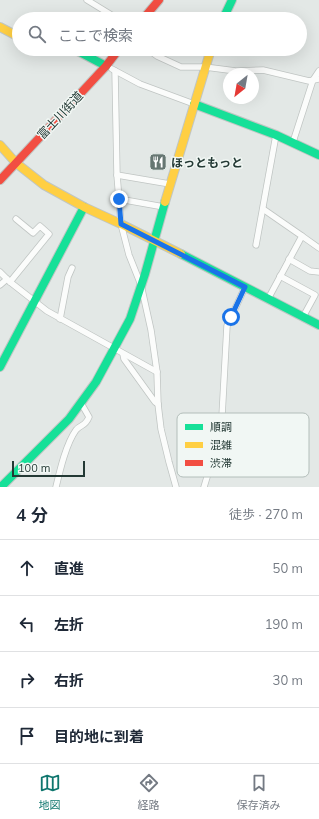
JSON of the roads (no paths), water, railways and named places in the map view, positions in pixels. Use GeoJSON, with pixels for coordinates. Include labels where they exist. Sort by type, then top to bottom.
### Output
{"type":"FeatureCollection","features":[{"type":"Feature","properties":{"kind":"street"},"geometry":{"type":"LineString","coordinates":[[87,0],[107,12]]}},
{"type":"Feature","properties":{"kind":"street"},"geometry":{"type":"LineString","coordinates":[[149,12],[159,0]]}},
{"type":"Feature","properties":{"kind":"street"},"geometry":{"type":"LineString","coordinates":[[226,12],[232,0]]}},
{"type":"Feature","properties":{"kind":"street"},"geometry":{"type":"LineString","coordinates":[[0,27],[12,33]]}},
{"type":"Feature","properties":{"kind":"street"},"geometry":{"type":"LineString","coordinates":[[87,56],[140,84],[276,135],[319,155]]}},
{"type":"Feature","properties":{"kind":"street","name":"富士川街道"},"geometry":{"type":"LineString","coordinates":[[0,180],[114,56]]}},
{"type":"Feature","properties":{"kind":"street"},"geometry":{"type":"LineString","coordinates":[[158,56],[181,67],[205,67],[236,71],[263,70],[309,81],[319,79]]}},
{"type":"Feature","properties":{"kind":"street"},"geometry":{"type":"LineString","coordinates":[[1,487],[69,419],[96,382],[130,320],[145,274],[170,184],[209,56]]}},
{"type":"Feature","properties":{"kind":"street"},"geometry":{"type":"LineString","coordinates":[[115,71],[114,104],[121,224],[128,250],[141,285],[151,330],[157,372],[158,404],[161,429],[176,487]]}},
{"type":"Feature","properties":{"kind":"street"},"geometry":{"type":"LineString","coordinates":[[293,142],[313,80],[319,71]]}},
{"type":"Feature","properties":{"kind":"street"},"geometry":{"type":"LineString","coordinates":[[256,245],[276,135]]}},
{"type":"Feature","properties":{"kind":"street"},"geometry":{"type":"LineString","coordinates":[[0,145],[16,162],[44,185],[84,207],[154,240],[319,325]]}},
{"type":"Feature","properties":{"kind":"street"},"geometry":{"type":"LineString","coordinates":[[118,175],[170,184]]}},
{"type":"Feature","properties":{"kind":"street"},"geometry":{"type":"LineString","coordinates":[[119,199],[164,207]]}},
{"type":"Feature","properties":{"kind":"street"},"geometry":{"type":"LineString","coordinates":[[0,367],[84,207]]}},
{"type":"Feature","properties":{"kind":"street"},"geometry":{"type":"LineString","coordinates":[[262,209],[319,248]]}},
{"type":"Feature","properties":{"kind":"street"},"geometry":{"type":"LineString","coordinates":[[0,285],[9,280],[49,234],[40,226],[33,233],[16,219]]}},
{"type":"Feature","properties":{"kind":"street"},"geometry":{"type":"LineString","coordinates":[[268,299],[302,236]]}},
{"type":"Feature","properties":{"kind":"street"},"geometry":{"type":"LineString","coordinates":[[289,259],[310,271],[319,272]]}},
{"type":"Feature","properties":{"kind":"street"},"geometry":{"type":"LineString","coordinates":[[60,319],[68,277],[72,268]]}},
{"type":"Feature","properties":{"kind":"street"},"geometry":{"type":"LineString","coordinates":[[0,272],[34,302],[60,319],[157,372]]}},
{"type":"Feature","properties":{"kind":"street"},"geometry":{"type":"LineString","coordinates":[[280,276],[315,295],[304,317]]}},
{"type":"Feature","properties":{"kind":"street"},"geometry":{"type":"LineString","coordinates":[[222,413],[227,326],[245,287]]}},
{"type":"Feature","properties":{"kind":"street"},"geometry":{"type":"LineString","coordinates":[[123,354],[124,359],[158,404]]}},
{"type":"Feature","properties":{"kind":"street"},"geometry":{"type":"LineString","coordinates":[[56,487],[63,459],[72,439],[77,429],[87,423],[89,417],[81,403]]}},
{"type":"Feature","properties":{"kind":"street"},"geometry":{"type":"LineString","coordinates":[[204,487],[207,477]]}},
{"type":"Feature","properties":{"kind":"place","name":"ほっともっと"},"geometry":{"type":"Point","coordinates":[158,162]}}]}
